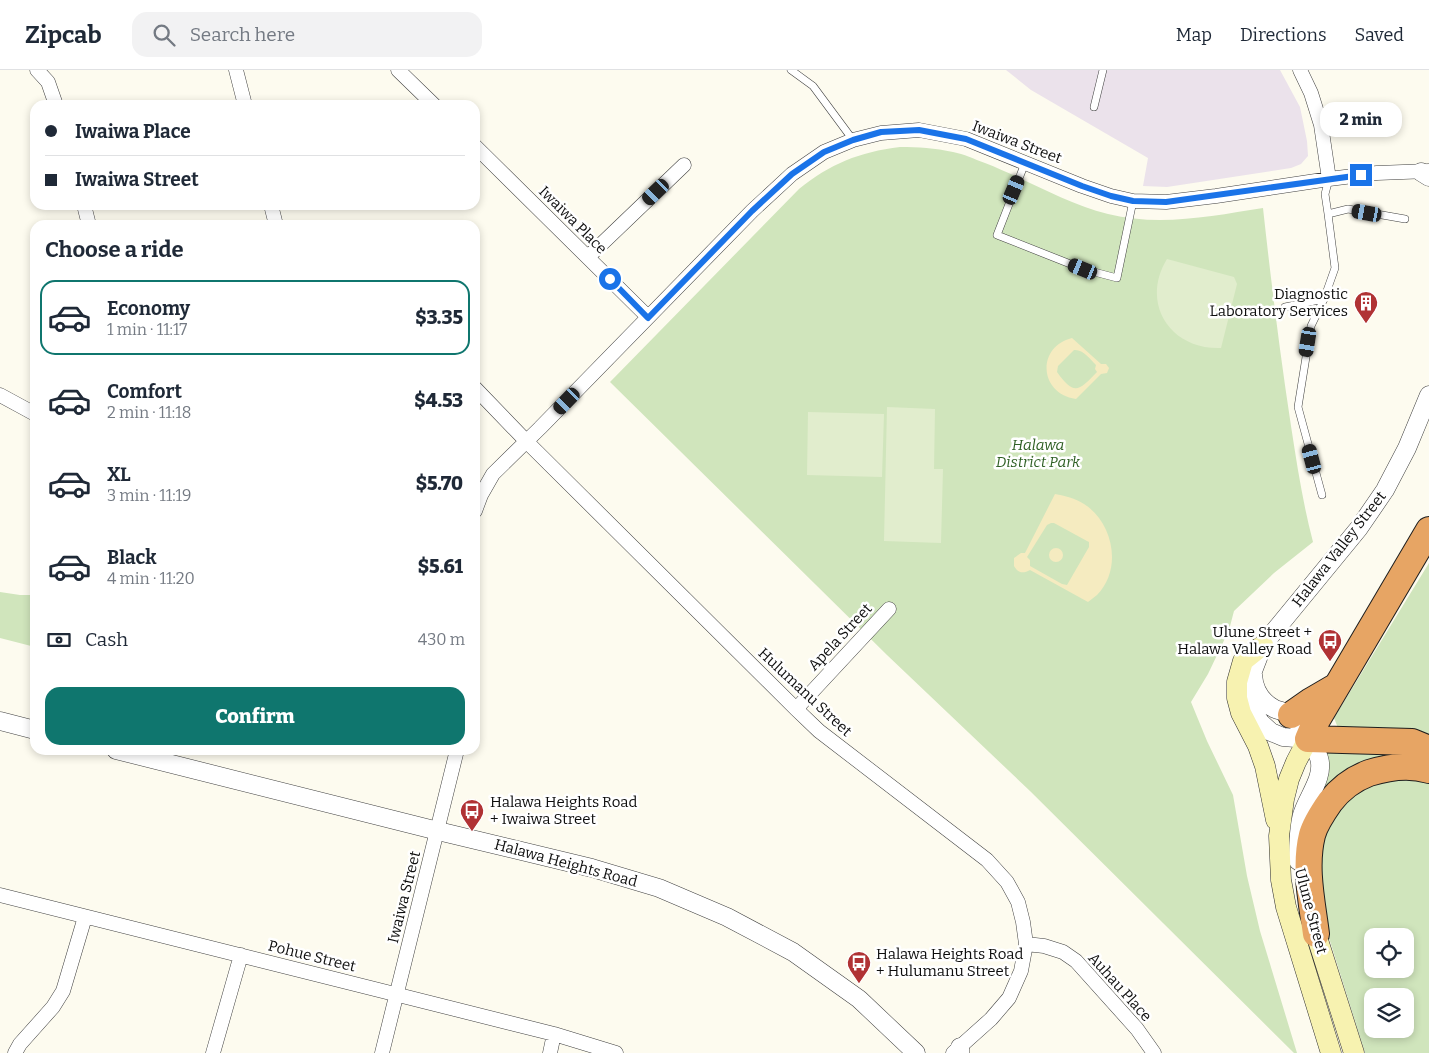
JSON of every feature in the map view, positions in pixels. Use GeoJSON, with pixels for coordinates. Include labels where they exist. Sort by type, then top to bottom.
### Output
{"type":"FeatureCollection","features":[{"type":"Feature","properties":{"kind":"highway"},"geometry":{"type":"LineString","coordinates":[[1429,530],[1314,725],[1308,739],[1412,742],[1429,748]]}},
{"type":"Feature","properties":{"kind":"highway"},"geometry":{"type":"LineString","coordinates":[[1291,715],[1338,686]]}},
{"type":"Feature","properties":{"kind":"highway"},"geometry":{"type":"LineString","coordinates":[[1316,934],[1310,892],[1308,858],[1312,834],[1323,811],[1347,784],[1364,775],[1396,767],[1429,770]]}},
{"type":"Feature","properties":{"kind":"main road"},"geometry":{"type":"LineString","coordinates":[[1263,645],[1243,661],[1237,682],[1237,698],[1241,712],[1258,746],[1265,766],[1279,836]]}},
{"type":"Feature","properties":{"kind":"main road","name":"Ulune Street"},"geometry":{"type":"LineString","coordinates":[[1308,739],[1289,779],[1284,799],[1279,836],[1281,880],[1286,907],[1331,1053]]}},
{"type":"Feature","properties":{"kind":"main road","name":"Ulune Street"},"geometry":{"type":"LineString","coordinates":[[1316,934],[1354,1053]]}},
{"type":"Feature","properties":{"kind":"street"},"geometry":{"type":"LineString","coordinates":[[37,70],[48,82],[54,100]]}},
{"type":"Feature","properties":{"kind":"street"},"geometry":{"type":"LineString","coordinates":[[236,70],[244,100]]}},
{"type":"Feature","properties":{"kind":"street"},"geometry":{"type":"LineString","coordinates":[[398,70],[429,100]]}},
{"type":"Feature","properties":{"kind":"street"},"geometry":{"type":"LineString","coordinates":[[1300,70],[1311,93],[1321,126],[1329,179]]}},
{"type":"Feature","properties":{"kind":"street","name":"Iwaiwa Street"},"geometry":{"type":"LineString","coordinates":[[480,498],[493,474],[752,211],[792,174],[824,152],[853,140],[881,132],[919,130],[966,139],[1111,196],[1133,201],[1166,202],[1377,173],[1426,173]]}},
{"type":"Feature","properties":{"kind":"street","name":"Iwaiwa Place"},"geometry":{"type":"LineString","coordinates":[[480,151],[648,318]]}},
{"type":"Feature","properties":{"kind":"street"},"geometry":{"type":"LineString","coordinates":[[588,258],[684,166]]}},
{"type":"Feature","properties":{"kind":"street","name":"Hulumanu Street"},"geometry":{"type":"LineString","coordinates":[[480,393],[526,442],[819,731],[986,860],[1007,882],[1018,902],[1023,922],[1026,944],[1021,971],[1009,998],[958,1051]]}},
{"type":"Feature","properties":{"kind":"street","name":"Halawa Valley Street"},"geometry":{"type":"LineString","coordinates":[[1308,739],[1283,737],[1271,732],[1261,723],[1252,710],[1248,696],[1248,684],[1263,645],[1359,528],[1385,490],[1407,448],[1429,395]]}},
{"type":"Feature","properties":{"kind":"street"},"geometry":{"type":"LineString","coordinates":[[0,396],[30,411]]}},
{"type":"Feature","properties":{"kind":"street","name":"Apela Street"},"geometry":{"type":"LineString","coordinates":[[796,709],[889,609]]}},
{"type":"Feature","properties":{"kind":"street"},"geometry":{"type":"LineString","coordinates":[[1253,671],[1254,685],[1260,696],[1265,702],[1291,715],[1308,739]]}},
{"type":"Feature","properties":{"kind":"street"},"geometry":{"type":"LineString","coordinates":[[0,721],[30,729]]}},
{"type":"Feature","properties":{"kind":"street","name":"Ulune Street"},"geometry":{"type":"LineString","coordinates":[[1308,739],[1319,756],[1321,766],[1318,779],[1302,815],[1298,834],[1298,864],[1302,889],[1316,934]]}},
{"type":"Feature","properties":{"kind":"street","name":"Halawa Heights Road"},"geometry":{"type":"LineString","coordinates":[[136,755],[592,868],[658,888],[726,916],[793,952],[859,999],[916,1053]]}},
{"type":"Feature","properties":{"kind":"street","name":"Iwaiwa Street"},"geometry":{"type":"LineString","coordinates":[[382,1053],[456,755]]}},
{"type":"Feature","properties":{"kind":"street","name":"Pohue Street"},"geometry":{"type":"LineString","coordinates":[[0,895],[554,1034],[616,1053]]}},
{"type":"Feature","properties":{"kind":"street"},"geometry":{"type":"LineString","coordinates":[[15,1053],[20,1044],[52,1007],[63,991],[85,917]]}},
{"type":"Feature","properties":{"kind":"street","name":"Auhau Place"},"geometry":{"type":"LineString","coordinates":[[1026,944],[1044,946],[1063,952],[1076,961],[1137,1028],[1154,1053]]}},
{"type":"Feature","properties":{"kind":"street"},"geometry":{"type":"LineString","coordinates":[[213,1053],[241,955]]}},
{"type":"Feature","properties":{"kind":"street"},"geometry":{"type":"LineString","coordinates":[[550,1053],[554,1034]]}},
{"type":"Feature","properties":{"kind":"lane"},"geometry":{"type":"LineString","coordinates":[[791,70],[813,86],[853,140]]}},
{"type":"Feature","properties":{"kind":"lane"},"geometry":{"type":"LineString","coordinates":[[1094,106],[1103,70]]}},
{"type":"Feature","properties":{"kind":"lane"},"geometry":{"type":"LineString","coordinates":[[1026,162],[997,235],[1083,269],[1117,278],[1133,201]]}},
{"type":"Feature","properties":{"kind":"lane"},"geometry":{"type":"LineString","coordinates":[[1322,494],[1298,406],[1311,326],[1324,299],[1335,268],[1325,194],[1329,179]]}},
{"type":"Feature","properties":{"kind":"lane"},"geometry":{"type":"LineString","coordinates":[[1328,214],[1348,209],[1406,219]]}},
{"type":"Feature","properties":{"kind":"lane"},"geometry":{"type":"LineString","coordinates":[[1285,306],[1324,299]]}},
{"type":"Feature","properties":{"kind":"shaded area"},"geometry":{"type":"Polygon","coordinates":[[[1006,70],[1280,70],[1300,107],[1308,156],[1301,164],[1291,168],[1167,187],[1143,186],[1148,158],[1031,90],[1006,70]]]}},
{"type":"Feature","properties":{"kind":"green space","name":"Halawa District Park"},"geometry":{"type":"Polygon","coordinates":[[[900,147],[933,149],[961,154],[1000,169],[1076,204],[1127,218],[1147,220],[1186,219],[1263,208],[1291,426],[1303,499],[1313,542],[1274,573],[1234,611],[1229,630],[1208,674],[1191,702],[1233,795],[1247,876],[1260,931],[1297,1053],[1294,1053],[1030,791],[887,655],[610,382],[799,189],[822,173],[846,160],[871,152],[900,147]]]}},
{"type":"Feature","properties":{"kind":"green space"},"geometry":{"type":"Polygon","coordinates":[[[1167,259],[1234,277],[1237,284],[1221,348],[1203,347],[1187,341],[1174,332],[1165,321],[1159,307],[1157,292],[1159,276],[1167,259]]]}},
{"type":"Feature","properties":{"kind":"green space"},"geometry":{"type":"Polygon","coordinates":[[[887,407],[935,409],[934,469],[943,469],[941,543],[884,541],[887,407]]]}},
{"type":"Feature","properties":{"kind":"green space"},"geometry":{"type":"Polygon","coordinates":[[[808,412],[884,414],[882,477],[807,475],[808,412]]]}},
{"type":"Feature","properties":{"kind":"green space"},"geometry":{"type":"Polygon","coordinates":[[[1429,563],[1429,735],[1412,732],[1340,733],[1334,718],[1429,563]]]}},
{"type":"Feature","properties":{"kind":"green space"},"geometry":{"type":"Polygon","coordinates":[[[0,592],[30,595],[30,646],[0,638],[0,592]]]}},
{"type":"Feature","properties":{"kind":"green space"},"geometry":{"type":"Polygon","coordinates":[[[1326,748],[1419,750],[1326,794],[1321,790],[1328,770],[1326,748]]]}},
{"type":"Feature","properties":{"kind":"green space"},"geometry":{"type":"Polygon","coordinates":[[[1429,778],[1429,1053],[1365,1053],[1319,906],[1317,847],[1334,809],[1379,779],[1429,778]]]}},
{"type":"Feature","properties":{"kind":"sand"},"geometry":{"type":"Polygon","coordinates":[[[1072,338],[1101,364],[1106,364],[1109,368],[1107,373],[1101,374],[1076,399],[1064,395],[1055,389],[1049,380],[1048,360],[1052,351],[1060,343],[1072,338]],[[1074,350],[1058,366],[1057,372],[1072,388],[1081,387],[1097,372],[1095,369],[1096,365],[1086,355],[1074,350]]]}},
{"type":"Feature","properties":{"kind":"sand"},"geometry":{"type":"Polygon","coordinates":[[[1055,494],[1077,500],[1094,512],[1108,534],[1112,560],[1105,584],[1097,595],[1088,602],[1030,570],[1023,572],[1017,570],[1014,566],[1014,558],[1021,553],[1025,553],[1055,494]],[[1054,523],[1047,525],[1027,557],[1030,560],[1030,566],[1067,585],[1089,547],[1089,542],[1054,523]]]}},
{"type":"Feature","properties":{"kind":"sand"},"geometry":{"type":"Polygon","coordinates":[[[1053,548],[1059,548],[1063,555],[1059,562],[1053,562],[1049,558],[1049,552],[1053,548]]]}},
{"type":"Feature","properties":{"kind":"place","name":"Diagnostic Laboratory Services"},"geometry":{"type":"Point","coordinates":[1366,324]}},
{"type":"Feature","properties":{"kind":"place","name":"Ulune Street + Halawa Valley Road"},"geometry":{"type":"Point","coordinates":[1330,662]}},
{"type":"Feature","properties":{"kind":"place","name":"Halawa Heights Road + Iwaiwa Street"},"geometry":{"type":"Point","coordinates":[472,832]}},
{"type":"Feature","properties":{"kind":"place","name":"Halawa Heights Road + Hulumanu Street"},"geometry":{"type":"Point","coordinates":[859,984]}},
{"type":"Feature","properties":{"kind":"route"},"geometry":{"type":"LineString","coordinates":[[610,279],[648,318],[752,211],[792,174],[824,152],[853,140],[881,132],[919,130],[966,139],[1082,186],[1133,201],[1166,202],[1361,175]]}}]}
